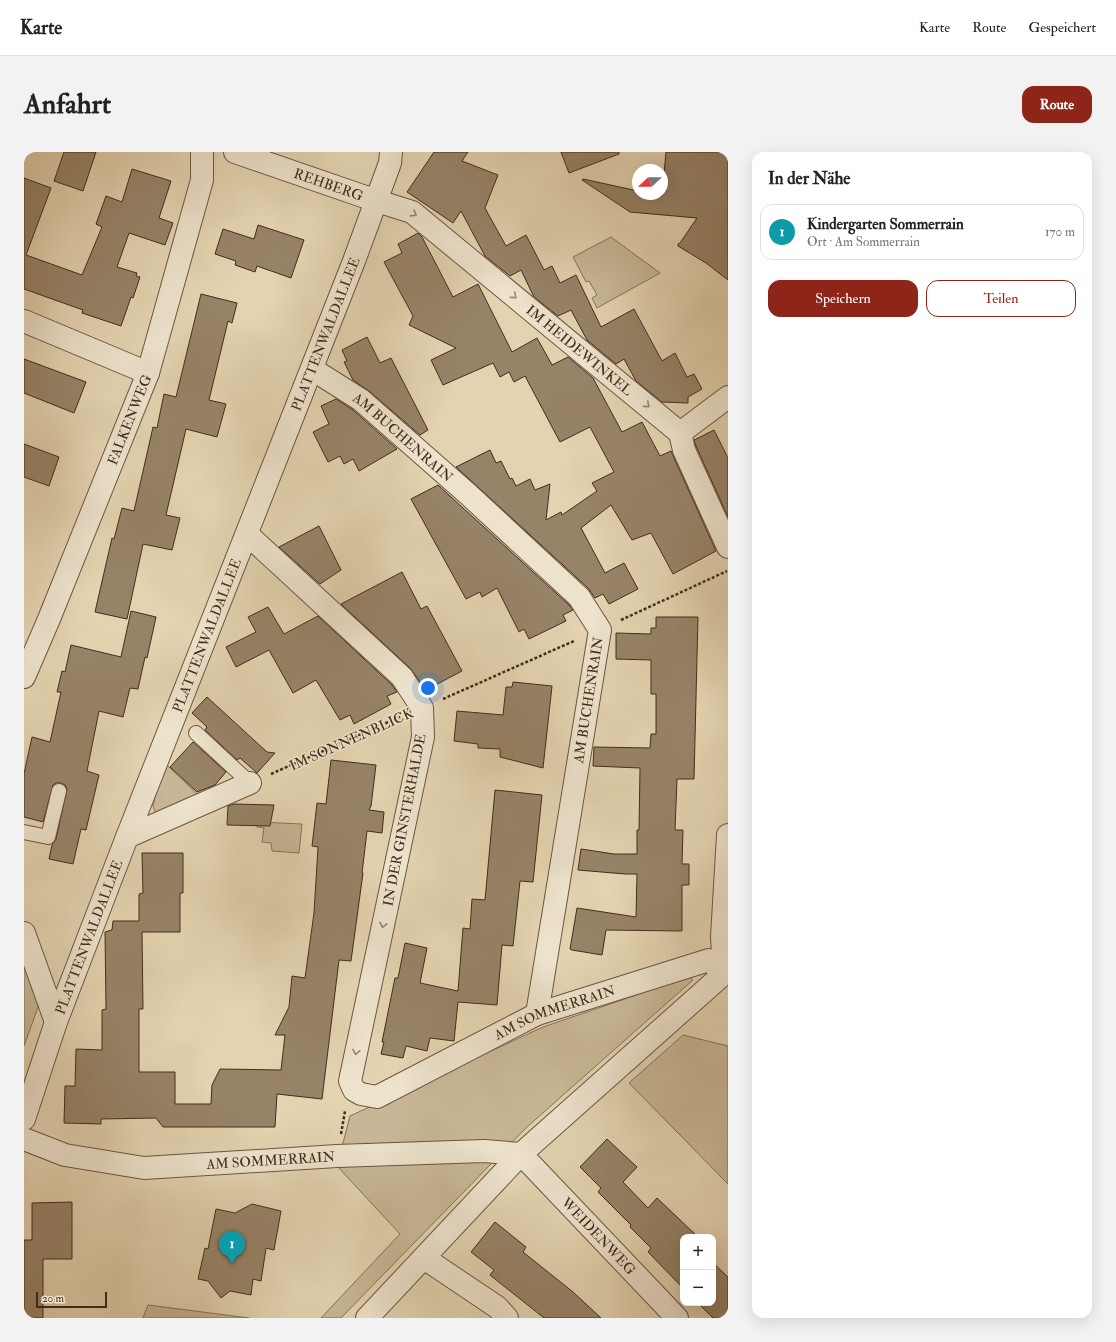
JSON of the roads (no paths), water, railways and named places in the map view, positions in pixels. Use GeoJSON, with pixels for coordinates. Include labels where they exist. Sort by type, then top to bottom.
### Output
{"type":"FeatureCollection","features":[{"type":"Feature","properties":{"kind":"street","name":"FALKENWEG"},"geometry":{"type":"LineString","coordinates":[[24,677],[55,605],[148,373],[202,180],[202,152]]}},
{"type":"Feature","properties":{"kind":"street","name":"REHBERG"},"geometry":{"type":"LineString","coordinates":[[235,152],[377,201]]}},
{"type":"Feature","properties":{"kind":"street","name":"PLATTENWALDALLEE"},"geometry":{"type":"LineString","coordinates":[[24,1119],[56,1022],[126,837],[247,534],[377,201],[390,163],[391,152]]}},
{"type":"Feature","properties":{"kind":"street","name":"IM HEIDEWINKEL"},"geometry":{"type":"LineString","coordinates":[[377,201],[412,212],[680,433]]}},
{"type":"Feature","properties":{"kind":"street"},"geometry":{"type":"LineString","coordinates":[[24,321],[148,373]]}},
{"type":"Feature","properties":{"kind":"street","name":"AM BUCHENRAIN"},"geometry":{"type":"LineString","coordinates":[[312,369],[361,400],[470,495],[579,597],[600,630],[537,1014]]}},
{"type":"Feature","properties":{"kind":"street"},"geometry":{"type":"LineString","coordinates":[[728,397],[680,433],[684,450],[728,547]]}},
{"type":"Feature","properties":{"kind":"street","name":"IN DER GINSTERHALDE"},"geometry":{"type":"LineString","coordinates":[[247,534],[402,677],[422,708],[423,737],[350,1081]]}},
{"type":"Feature","properties":{"kind":"street"},"geometry":{"type":"LineString","coordinates":[[126,837],[250,783]]}},
{"type":"Feature","properties":{"kind":"street"},"geometry":{"type":"LineString","coordinates":[[367,1318],[521,1154],[726,971],[722,937],[728,835]]}},
{"type":"Feature","properties":{"kind":"street"},"geometry":{"type":"LineString","coordinates":[[24,933],[56,1022]]}},
{"type":"Feature","properties":{"kind":"street","name":"AM SOMMERRAIN"},"geometry":{"type":"LineString","coordinates":[[350,1081],[354,1090],[361,1094],[377,1096],[537,1014],[709,960],[726,971]]}},
{"type":"Feature","properties":{"kind":"street","name":"AM SOMMERRAIN"},"geometry":{"type":"LineString","coordinates":[[24,1139],[64,1155],[144,1168],[337,1156],[484,1151],[521,1154]]}},
{"type":"Feature","properties":{"kind":"street","name":"WEIDENWEG"},"geometry":{"type":"LineString","coordinates":[[521,1154],[677,1318]]}},
{"type":"Feature","properties":{"kind":"street"},"geometry":{"type":"LineString","coordinates":[[424,1258],[497,1307],[507,1318]]}},
{"type":"Feature","properties":{"kind":"lane"},"geometry":{"type":"LineString","coordinates":[[196,733],[250,783]]}},
{"type":"Feature","properties":{"kind":"lane"},"geometry":{"type":"LineString","coordinates":[[24,832],[48,837],[59,791]]}},
{"type":"Feature","properties":{"kind":"place","name":"Kindergarten Sommerrain"},"geometry":{"type":"Point","coordinates":[232,1264]}}]}
